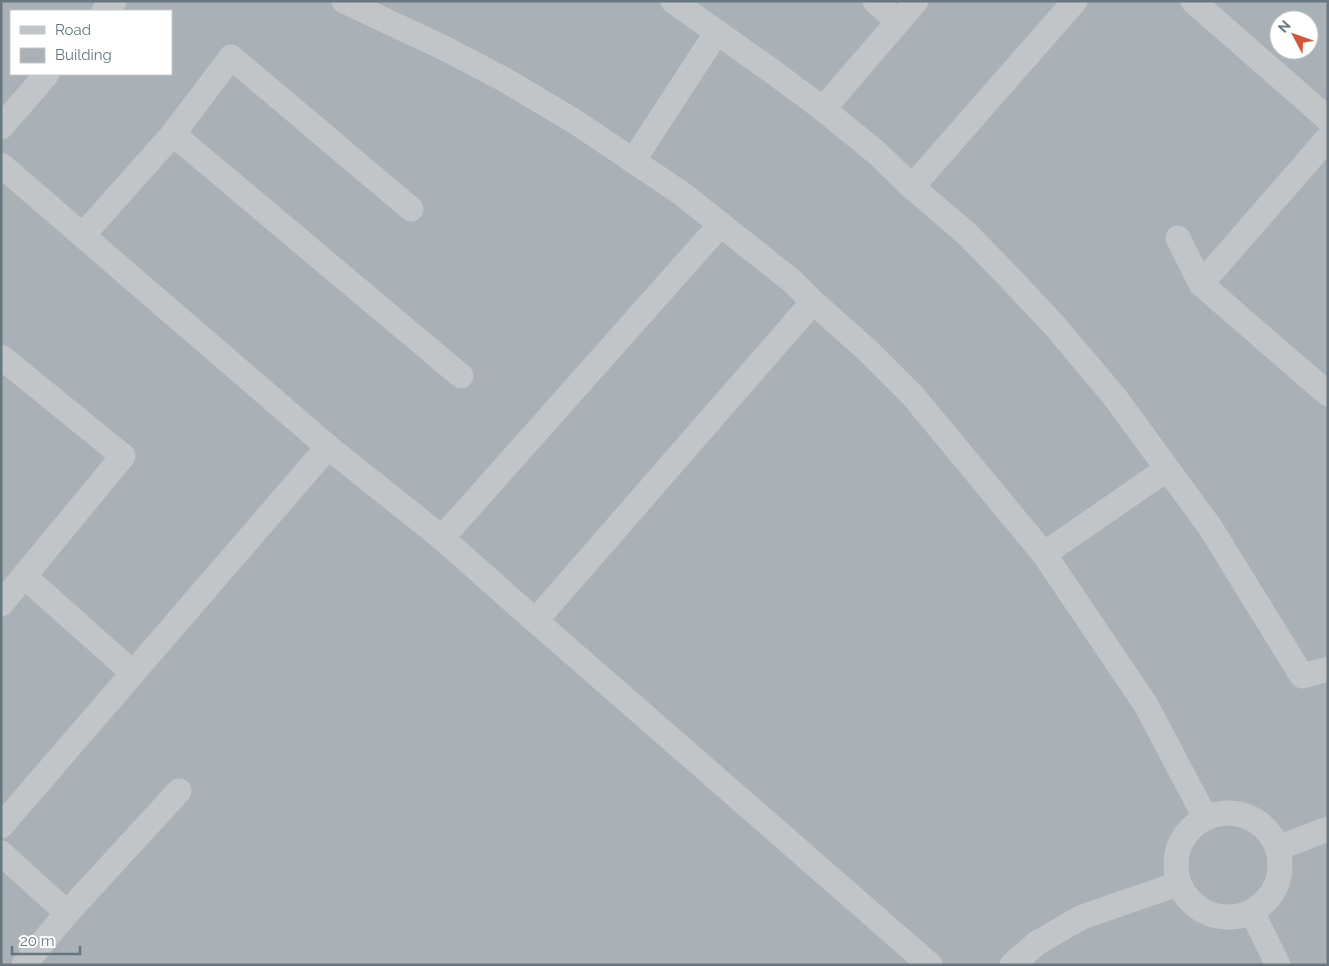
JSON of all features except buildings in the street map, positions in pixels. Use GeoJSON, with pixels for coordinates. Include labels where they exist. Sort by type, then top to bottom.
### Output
{"type":"FeatureCollection","features":[{"type":"Feature","properties":{"kind":"street"},"geometry":{"type":"LineString","coordinates":[[105,10],[114,1]]}},
{"type":"Feature","properties":{"kind":"street"},"geometry":{"type":"LineString","coordinates":[[344,1],[446,49],[505,80],[574,121],[681,193],[721,224],[792,281],[866,349],[914,396],[1044,554],[1146,705],[1205,817]]}},
{"type":"Feature","properties":{"kind":"street"},"geometry":{"type":"LineString","coordinates":[[673,1],[769,68],[823,109],[877,153],[912,187],[966,233],[1054,325],[1114,396],[1210,527],[1302,676],[1328,669]]}},
{"type":"Feature","properties":{"kind":"street"},"geometry":{"type":"LineString","coordinates":[[875,1],[898,22]]}},
{"type":"Feature","properties":{"kind":"street"},"geometry":{"type":"LineString","coordinates":[[823,109],[916,1]]}},
{"type":"Feature","properties":{"kind":"street"},"geometry":{"type":"LineString","coordinates":[[912,187],[1075,1]]}},
{"type":"Feature","properties":{"kind":"street"},"geometry":{"type":"LineString","coordinates":[[1192,1],[1328,119]]}},
{"type":"Feature","properties":{"kind":"street"},"geometry":{"type":"LineString","coordinates":[[633,161],[717,32]]}},
{"type":"Feature","properties":{"kind":"street"},"geometry":{"type":"LineString","coordinates":[[83,235],[173,134],[231,57],[411,209]]}},
{"type":"Feature","properties":{"kind":"street"},"geometry":{"type":"LineString","coordinates":[[1,127],[46,75]]}},
{"type":"Feature","properties":{"kind":"street"},"geometry":{"type":"LineString","coordinates":[[173,134],[461,376]]}},
{"type":"Feature","properties":{"kind":"street"},"geometry":{"type":"LineString","coordinates":[[1201,284],[1328,138]]}},
{"type":"Feature","properties":{"kind":"street"},"geometry":{"type":"LineString","coordinates":[[1,165],[328,447],[442,538],[930,965]]}},
{"type":"Feature","properties":{"kind":"street"},"geometry":{"type":"LineString","coordinates":[[442,538],[721,224]]}},
{"type":"Feature","properties":{"kind":"street"},"geometry":{"type":"LineString","coordinates":[[1178,238],[1201,284],[1328,394]]}},
{"type":"Feature","properties":{"kind":"street"},"geometry":{"type":"LineString","coordinates":[[536,620],[813,302]]}},
{"type":"Feature","properties":{"kind":"street"},"geometry":{"type":"LineString","coordinates":[[1,357],[123,456],[1,604]]}},
{"type":"Feature","properties":{"kind":"street"},"geometry":{"type":"LineString","coordinates":[[1,826],[328,447]]}},
{"type":"Feature","properties":{"kind":"street"},"geometry":{"type":"LineString","coordinates":[[1044,554],[1167,469]]}},
{"type":"Feature","properties":{"kind":"street"},"geometry":{"type":"LineString","coordinates":[[24,576],[133,673]]}},
{"type":"Feature","properties":{"kind":"street"},"geometry":{"type":"LineString","coordinates":[[24,965],[68,912],[179,791]]}},
{"type":"Feature","properties":{"kind":"street"},"geometry":{"type":"LineString","coordinates":[[1220,813],[1234,813],[1248,817],[1261,824],[1271,835],[1278,848],[1279,878],[1273,891],[1264,903],[1252,912],[1238,917],[1223,918],[1208,914],[1195,907],[1185,897],[1178,884],[1175,868],[1176,852],[1182,838],[1192,826],[1205,817],[1220,813]]}},
{"type":"Feature","properties":{"kind":"street"},"geometry":{"type":"LineString","coordinates":[[1278,848],[1328,829]]}},
{"type":"Feature","properties":{"kind":"street"},"geometry":{"type":"LineString","coordinates":[[1,853],[68,912]]}},
{"type":"Feature","properties":{"kind":"street"},"geometry":{"type":"LineString","coordinates":[[1012,965],[1037,943],[1082,917],[1178,884]]}},
{"type":"Feature","properties":{"kind":"street"},"geometry":{"type":"LineString","coordinates":[[1252,912],[1278,965]]}}]}
